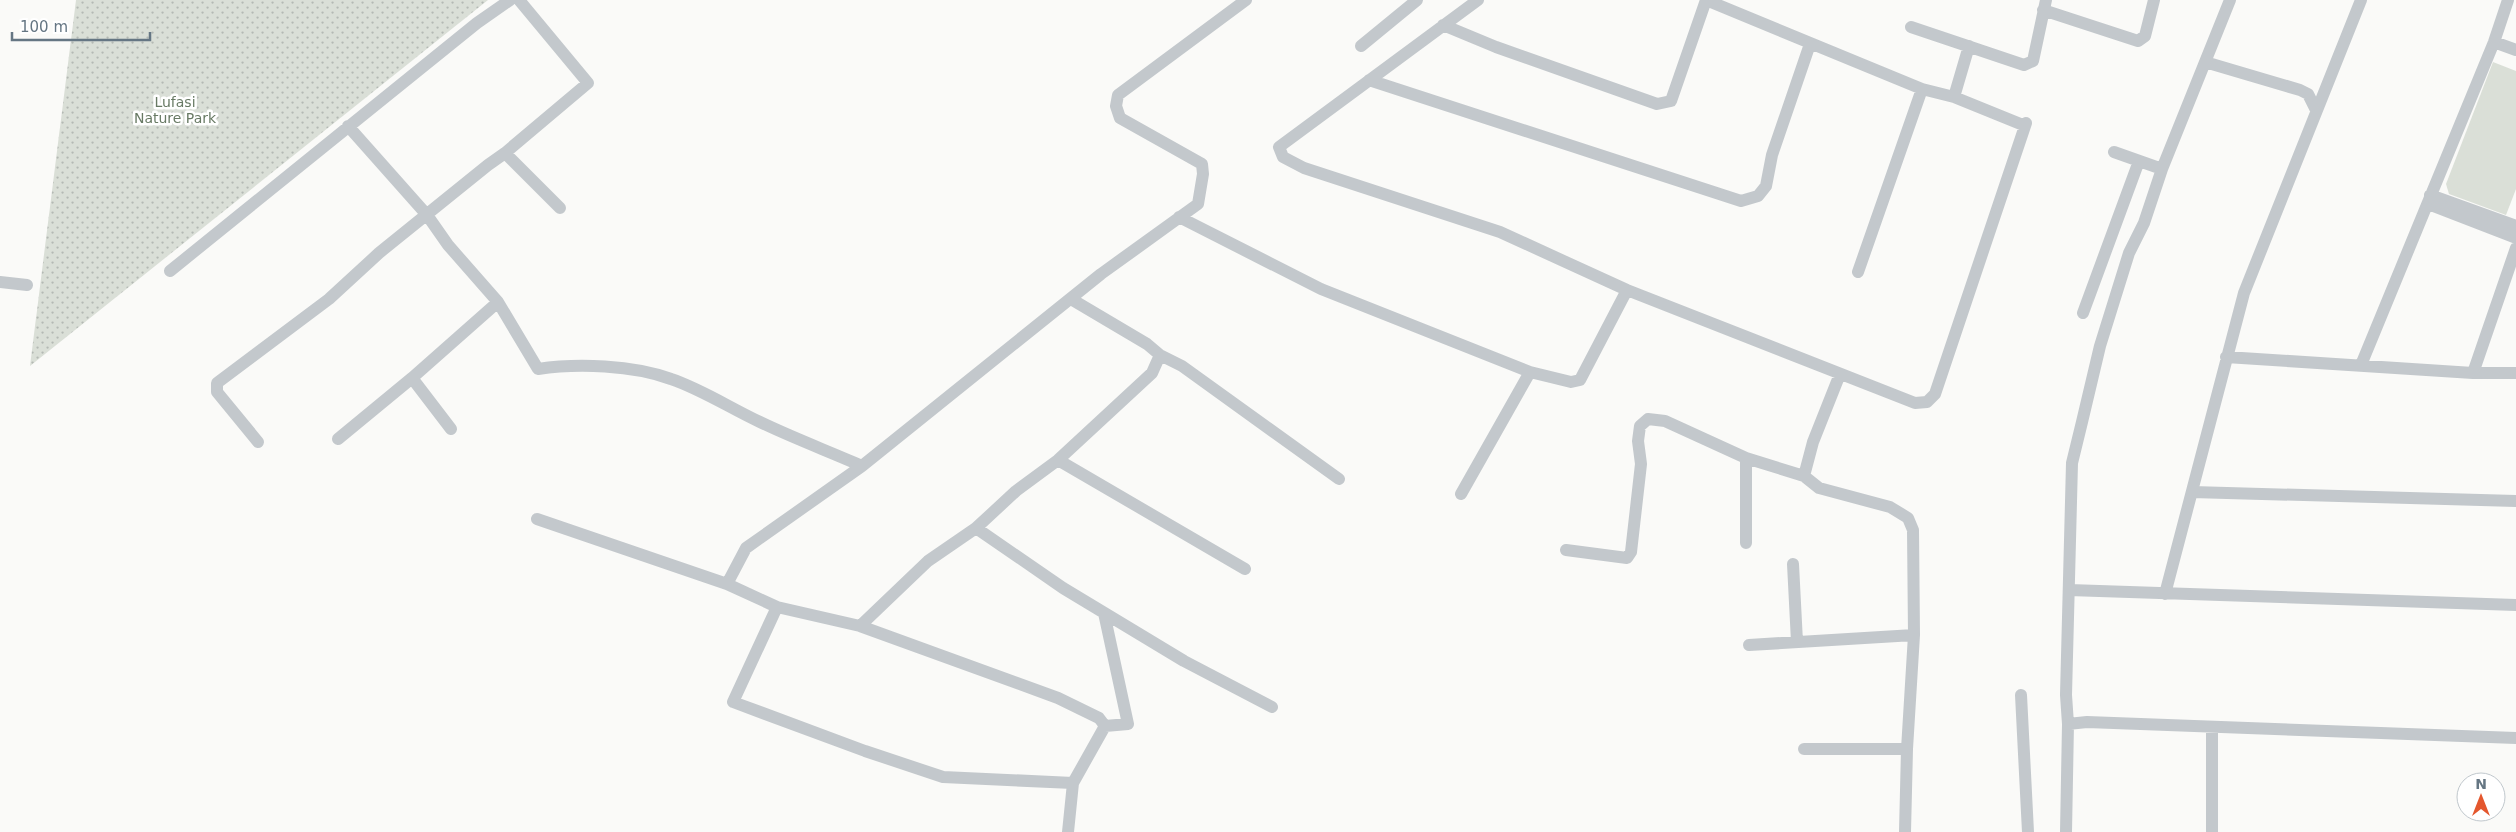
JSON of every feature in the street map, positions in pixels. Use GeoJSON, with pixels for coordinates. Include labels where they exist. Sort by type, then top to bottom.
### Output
{"type":"FeatureCollection","features":[{"type":"Feature","properties":{"kind":"street"},"geometry":{"type":"LineString","coordinates":[[170,271],[477,23],[510,0]]}},
{"type":"Feature","properties":{"kind":"street"},"geometry":{"type":"LineString","coordinates":[[258,442],[217,392],[217,383],[329,299],[379,253],[506,153],[588,83],[520,0]]}},
{"type":"Feature","properties":{"kind":"street"},"geometry":{"type":"LineString","coordinates":[[727,584],[733,568],[746,548],[862,466],[1101,274],[1198,204],[1203,174],[1202,164],[1120,118],[1116,106],[1118,95],[1246,0]]}},
{"type":"Feature","properties":{"kind":"street"},"geometry":{"type":"LineString","coordinates":[[1361,46],[1418,0]]}},
{"type":"Feature","properties":{"kind":"street"},"geometry":{"type":"LineString","coordinates":[[1443,25],[1496,47],[1657,104],[1671,101],[1706,0],[1922,89],[1954,97],[2023,125],[2026,123],[1934,394],[1927,402],[1915,403],[1627,290],[1500,232],[1304,168],[1283,157],[1279,147],[1443,25],[1478,0]]}},
{"type":"Feature","properties":{"kind":"street"},"geometry":{"type":"LineString","coordinates":[[1911,27],[2024,65],[2033,61],[2044,5],[2138,41],[2145,36],[2154,0]]}},
{"type":"Feature","properties":{"kind":"street"},"geometry":{"type":"LineString","coordinates":[[2066,832],[2068,724],[2066,695],[2072,463],[2115,292],[2129,253],[2144,223],[2162,169],[2230,0]]}},
{"type":"Feature","properties":{"kind":"street"},"geometry":{"type":"LineString","coordinates":[[2165,594],[2244,293],[2361,0]]}},
{"type":"Feature","properties":{"kind":"street"},"geometry":{"type":"LineString","coordinates":[[2361,365],[2494,42],[2508,0]]}},
{"type":"Feature","properties":{"kind":"street"},"geometry":{"type":"LineString","coordinates":[[2494,42],[2516,50]]}},
{"type":"Feature","properties":{"kind":"street"},"geometry":{"type":"LineString","coordinates":[[1369,80],[1742,201],[1758,196],[1766,186],[1772,155],[1810,44]]}},
{"type":"Feature","properties":{"kind":"street"},"geometry":{"type":"LineString","coordinates":[[1954,97],[1969,46]]}},
{"type":"Feature","properties":{"kind":"street"},"geometry":{"type":"LineString","coordinates":[[2206,62],[2300,90],[2308,94],[2316,110]]}},
{"type":"Feature","properties":{"kind":"street"},"geometry":{"type":"LineString","coordinates":[[1858,272],[1922,89]]}},
{"type":"Feature","properties":{"kind":"street"},"geometry":{"type":"LineString","coordinates":[[348,126],[384,169],[427,215],[448,246],[498,302],[538,369],[560,366],[597,367],[629,370],[670,378],[762,424],[862,466]]}},
{"type":"Feature","properties":{"kind":"street"},"geometry":{"type":"LineString","coordinates":[[2114,152],[2162,169]]}},
{"type":"Feature","properties":{"kind":"street"},"geometry":{"type":"LineString","coordinates":[[506,153],[560,208]]}},
{"type":"Feature","properties":{"kind":"street"},"geometry":{"type":"LineString","coordinates":[[2083,313],[2139,161]]}},
{"type":"Feature","properties":{"kind":"street"},"geometry":{"type":"LineString","coordinates":[[2429,199],[2516,226]]}},
{"type":"Feature","properties":{"kind":"street"},"geometry":{"type":"LineString","coordinates":[[2429,199],[2516,238]]}},
{"type":"Feature","properties":{"kind":"street"},"geometry":{"type":"LineString","coordinates":[[1179,217],[1321,288],[1530,372],[1571,382],[1580,380],[1627,290]]}},
{"type":"Feature","properties":{"kind":"street"},"geometry":{"type":"LineString","coordinates":[[2473,373],[2516,248]]}},
{"type":"Feature","properties":{"kind":"street"},"geometry":{"type":"LineString","coordinates":[[0,282],[27,285]]}},
{"type":"Feature","properties":{"kind":"street"},"geometry":{"type":"LineString","coordinates":[[1071,299],[1147,344],[1160,356],[1182,366],[1339,479]]}},
{"type":"Feature","properties":{"kind":"street"},"geometry":{"type":"LineString","coordinates":[[338,439],[412,378],[498,302]]}},
{"type":"Feature","properties":{"kind":"street"},"geometry":{"type":"LineString","coordinates":[[860,626],[928,561],[976,528],[1016,491],[1058,460],[1152,373],[1160,356]]}},
{"type":"Feature","properties":{"kind":"street"},"geometry":{"type":"LineString","coordinates":[[2226,357],[2473,373],[2516,373]]}},
{"type":"Feature","properties":{"kind":"street"},"geometry":{"type":"LineString","coordinates":[[1461,494],[1530,372]]}},
{"type":"Feature","properties":{"kind":"street"},"geometry":{"type":"LineString","coordinates":[[1804,476],[1813,442],[1840,374]]}},
{"type":"Feature","properties":{"kind":"street"},"geometry":{"type":"LineString","coordinates":[[412,378],[451,429]]}},
{"type":"Feature","properties":{"kind":"street"},"geometry":{"type":"LineString","coordinates":[[1566,550],[1627,558],[1631,552],[1641,464],[1638,441],[1640,426],[1648,419],[1665,421],[1746,458],[1804,476],[1819,488],[1890,508],[1908,518],[1913,530],[1914,634],[1907,749],[1905,832]]}},
{"type":"Feature","properties":{"kind":"street"},"geometry":{"type":"LineString","coordinates":[[1746,458],[1746,543]]}},
{"type":"Feature","properties":{"kind":"street"},"geometry":{"type":"LineString","coordinates":[[1058,460],[1245,569]]}},
{"type":"Feature","properties":{"kind":"street"},"geometry":{"type":"LineString","coordinates":[[2192,492],[2516,501]]}},
{"type":"Feature","properties":{"kind":"street"},"geometry":{"type":"LineString","coordinates":[[537,519],[727,584],[777,607],[860,626],[1058,698],[1099,718],[1104,726]]}},
{"type":"Feature","properties":{"kind":"street"},"geometry":{"type":"LineString","coordinates":[[976,528],[1104,613],[1184,661],[1272,707]]}},
{"type":"Feature","properties":{"kind":"street"},"geometry":{"type":"LineString","coordinates":[[1793,564],[1797,642]]}},
{"type":"Feature","properties":{"kind":"street"},"geometry":{"type":"LineString","coordinates":[[2069,590],[2516,605]]}},
{"type":"Feature","properties":{"kind":"street"},"geometry":{"type":"LineString","coordinates":[[777,607],[733,702],[865,751],[943,777],[1074,783]]}},
{"type":"Feature","properties":{"kind":"street"},"geometry":{"type":"LineString","coordinates":[[1104,613],[1128,724],[1104,726]]}},
{"type":"Feature","properties":{"kind":"street"},"geometry":{"type":"LineString","coordinates":[[1749,645],[1914,634]]}},
{"type":"Feature","properties":{"kind":"street"},"geometry":{"type":"LineString","coordinates":[[2021,694],[2028,832]]}},
{"type":"Feature","properties":{"kind":"street"},"geometry":{"type":"LineString","coordinates":[[2068,724],[2087,722],[2516,738]]}},
{"type":"Feature","properties":{"kind":"street"},"geometry":{"type":"LineString","coordinates":[[1068,832],[1074,783],[1104,726]]}},
{"type":"Feature","properties":{"kind":"street"},"geometry":{"type":"LineString","coordinates":[[2212,727],[2212,832]]}},
{"type":"Feature","properties":{"kind":"street"},"geometry":{"type":"LineString","coordinates":[[1804,749],[1907,749]]}},
{"type":"Feature","properties":{"kind":"green space","name":"Lufasi Nature Park"},"geometry":{"type":"Polygon","coordinates":[[[76,0],[488,0],[30,366],[76,0]]]}},
{"type":"Feature","properties":{"kind":"green space"},"geometry":{"type":"Polygon","coordinates":[[[2493,62],[2516,71],[2516,189],[2506,215],[2449,194],[2446,184],[2493,62]]]}}]}
